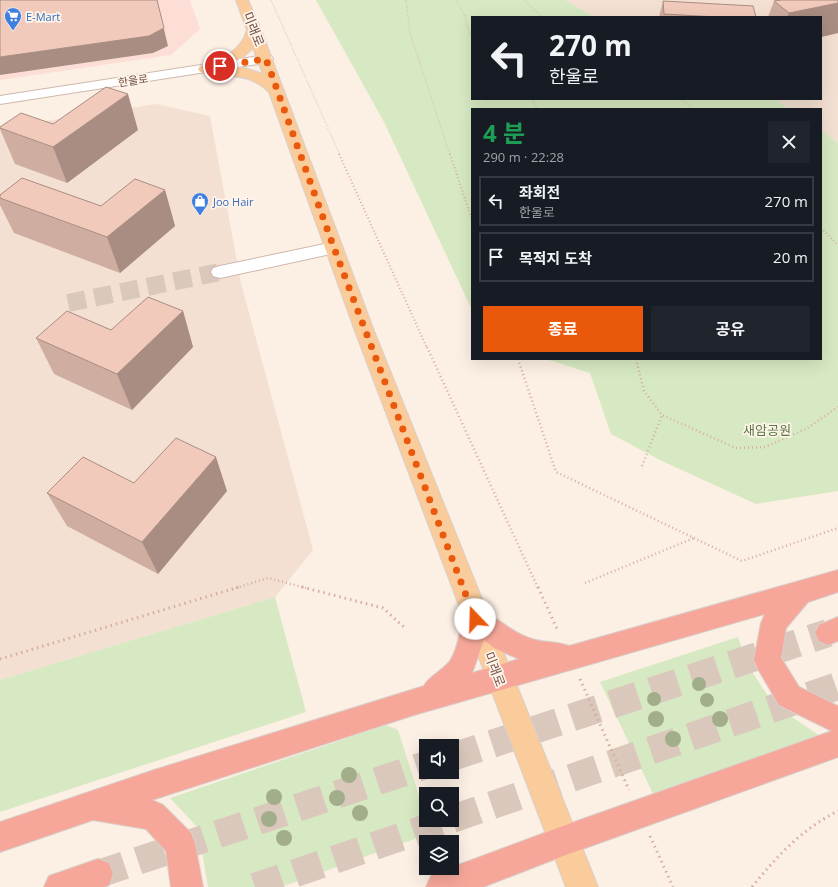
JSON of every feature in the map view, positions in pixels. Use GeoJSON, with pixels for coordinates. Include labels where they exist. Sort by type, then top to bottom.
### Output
{"type":"FeatureCollection","features":[{"type":"Feature","properties":{"kind":"highway"},"geometry":{"type":"LineString","coordinates":[[0,837],[414,702],[838,581]]}},
{"type":"Feature","properties":{"kind":"highway"},"geometry":{"type":"LineString","coordinates":[[800,593],[774,623],[767,660],[789,696],[838,720]]}},
{"type":"Feature","properties":{"kind":"highway"},"geometry":{"type":"LineString","coordinates":[[414,702],[444,686],[460,670],[470,648],[475,619],[503,639],[529,651],[557,656],[590,651]]}},
{"type":"Feature","properties":{"kind":"highway"},"geometry":{"type":"LineString","coordinates":[[442,887],[563,840],[838,743]]}},
{"type":"Feature","properties":{"kind":"highway"},"geometry":{"type":"LineString","coordinates":[[92,806],[152,815],[180,844],[187,887]]}},
{"type":"Feature","properties":{"kind":"highway"},"geometry":{"type":"LineString","coordinates":[[60,887],[98,874]]}},
{"type":"Feature","properties":{"kind":"main road","name":"미래로"},"geometry":{"type":"LineString","coordinates":[[242,0],[266,59],[334,248],[475,619],[582,887]]}},
{"type":"Feature","properties":{"kind":"main road"},"geometry":{"type":"LineString","coordinates":[[205,68],[237,55],[248,47],[253,38],[254,30]]}},
{"type":"Feature","properties":{"kind":"main road"},"geometry":{"type":"LineString","coordinates":[[205,68],[242,71],[259,76],[270,83],[278,92]]}},
{"type":"Feature","properties":{"kind":"street","name":"한울로"},"geometry":{"type":"LineString","coordinates":[[0,100],[266,59]]}},
{"type":"Feature","properties":{"kind":"street"},"geometry":{"type":"LineString","coordinates":[[220,272],[334,248]]}},
{"type":"Feature","properties":{"kind":"path"},"geometry":{"type":"LineString","coordinates":[[271,0],[382,250],[558,632]]}},
{"type":"Feature","properties":{"kind":"path"},"geometry":{"type":"LineString","coordinates":[[406,0],[410,33],[471,217]]}},
{"type":"Feature","properties":{"kind":"path"},"geometry":{"type":"LineString","coordinates":[[456,0],[464,14],[471,37]]}},
{"type":"Feature","properties":{"kind":"path"},"geometry":{"type":"LineString","coordinates":[[524,0],[541,16]]}},
{"type":"Feature","properties":{"kind":"path"},"geometry":{"type":"LineString","coordinates":[[682,100],[692,108]]}},
{"type":"Feature","properties":{"kind":"path"},"geometry":{"type":"LineString","coordinates":[[822,229],[838,245]]}},
{"type":"Feature","properties":{"kind":"path"},"geometry":{"type":"LineString","coordinates":[[518,360],[556,472],[742,561],[838,528]]}},
{"type":"Feature","properties":{"kind":"path"},"geometry":{"type":"LineString","coordinates":[[636,360],[644,391],[662,415],[736,448],[764,447],[806,429],[838,407]]}},
{"type":"Feature","properties":{"kind":"path"},"geometry":{"type":"LineString","coordinates":[[642,466],[662,415]]}},
{"type":"Feature","properties":{"kind":"path"},"geometry":{"type":"LineString","coordinates":[[585,582],[694,538]]}},
{"type":"Feature","properties":{"kind":"path"},"geometry":{"type":"LineString","coordinates":[[0,660],[268,578],[383,608],[405,628]]}},
{"type":"Feature","properties":{"kind":"path"},"geometry":{"type":"LineString","coordinates":[[578,676],[630,792]]}},
{"type":"Feature","properties":{"kind":"path"},"geometry":{"type":"LineString","coordinates":[[752,887],[785,847],[820,819],[838,811]]}},
{"type":"Feature","properties":{"kind":"path"},"geometry":{"type":"LineString","coordinates":[[647,829],[673,887]]}},
{"type":"Feature","properties":{"kind":"shaded area","name":"E-Mart"},"geometry":{"type":"Polygon","coordinates":[[[0,0],[190,0],[200,29],[171,55],[0,80],[0,0]]]}},
{"type":"Feature","properties":{"kind":"shaded area"},"geometry":{"type":"Polygon","coordinates":[[[565,0],[838,0],[838,143],[822,131],[822,108],[788,108],[776,100],[822,100],[822,16],[593,16],[565,0]]]}},
{"type":"Feature","properties":{"kind":"shaded area"},"geometry":{"type":"Polygon","coordinates":[[[156,104],[210,116],[241,283],[313,550],[275,597],[0,680],[0,128],[156,104]]]}},
{"type":"Feature","properties":{"kind":"green space"},"geometry":{"type":"Polygon","coordinates":[[[316,0],[565,0],[593,16],[471,16],[471,100],[776,100],[788,108],[471,108],[471,308],[384,122],[316,0]]]}},
{"type":"Feature","properties":{"kind":"green space","name":"새암공원"},"geometry":{"type":"Polygon","coordinates":[[[822,131],[838,143],[838,491],[756,504],[662,461],[611,434],[590,373],[549,360],[822,360],[822,131]]]}},
{"type":"Feature","properties":{"kind":"green space"},"geometry":{"type":"Polygon","coordinates":[[[275,597],[306,712],[0,812],[0,680],[275,597]]]}},
{"type":"Feature","properties":{"kind":"green space"},"geometry":{"type":"Polygon","coordinates":[[[738,637],[747,664],[773,704],[820,736],[654,796],[600,682],[738,637]]]}},
{"type":"Feature","properties":{"kind":"green space"},"geometry":{"type":"Polygon","coordinates":[[[386,725],[398,730],[419,796],[419,827],[429,827],[431,833],[419,835],[419,837],[281,887],[208,887],[198,828],[170,798],[386,725]]]}},
{"type":"Feature","properties":{"kind":"building","name":"E-Mart"},"geometry":{"type":"Polygon","coordinates":[[[0,0],[157,0],[164,28],[149,36],[0,57],[0,0]]]}},
{"type":"Feature","properties":{"kind":"building"},"geometry":{"type":"Polygon","coordinates":[[[838,0],[838,3],[789,13],[774,1],[838,0]]]}},
{"type":"Feature","properties":{"kind":"building"},"geometry":{"type":"Polygon","coordinates":[[[663,1],[753,6],[756,16],[699,16],[664,14],[663,1]]]}},
{"type":"Feature","properties":{"kind":"building"},"geometry":{"type":"Polygon","coordinates":[[[106,87],[128,94],[53,147],[0,128],[21,113],[53,124],[106,87]]]}},
{"type":"Feature","properties":{"kind":"building"},"geometry":{"type":"Polygon","coordinates":[[[22,178],[101,206],[135,179],[165,190],[107,237],[0,198],[0,195],[22,178]]]}},
{"type":"Feature","properties":{"kind":"building"},"geometry":{"type":"Polygon","coordinates":[[[148,297],[183,311],[117,374],[36,338],[67,311],[111,330],[148,297]]]}},
{"type":"Feature","properties":{"kind":"building"},"geometry":{"type":"Polygon","coordinates":[[[176,438],[216,457],[142,542],[47,493],[83,457],[134,483],[176,438]]]}},
{"type":"Feature","properties":{"kind":"tunnel"},"geometry":{"type":"LineString","coordinates":[[68,303],[220,272]]}},
{"type":"Feature","properties":{"kind":"tunnel"},"geometry":{"type":"LineString","coordinates":[[459,755],[828,633]]}},
{"type":"Feature","properties":{"kind":"tunnel"},"geometry":{"type":"LineString","coordinates":[[459,817],[838,686]]}},
{"type":"Feature","properties":{"kind":"tunnel"},"geometry":{"type":"LineString","coordinates":[[98,874],[419,767]]}},
{"type":"Feature","properties":{"kind":"tunnel"},"geometry":{"type":"LineString","coordinates":[[255,887],[430,827]]}},
{"type":"Feature","properties":{"kind":"place","name":"E-Mart"},"geometry":{"type":"Point","coordinates":[13,31]}},
{"type":"Feature","properties":{"kind":"place","name":"Joo Hair"},"geometry":{"type":"Point","coordinates":[200,216]}},
{"type":"Feature","properties":{"kind":"route"},"geometry":{"type":"LineString","coordinates":[[220,66],[266,59],[334,248],[475,619]]}}]}
